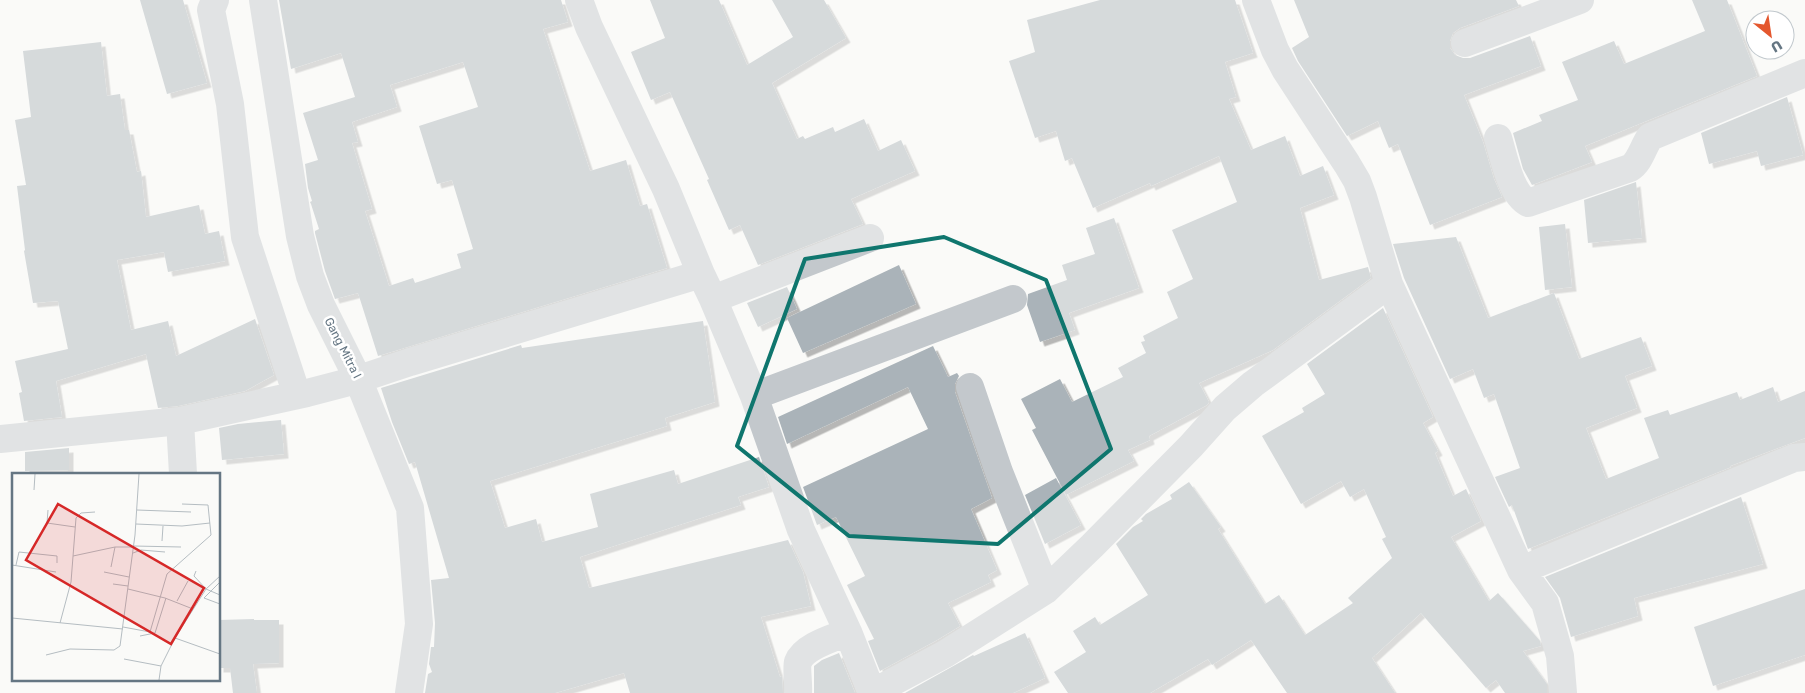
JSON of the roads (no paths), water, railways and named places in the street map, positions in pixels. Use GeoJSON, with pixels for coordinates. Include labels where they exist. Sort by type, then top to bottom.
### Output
{"type":"FeatureCollection","features":[{"type":"Feature","properties":{"kind":"street"},"geometry":{"type":"LineString","coordinates":[[215,0],[210,10],[230,104],[245,236],[302,394]]}},
{"type":"Feature","properties":{"kind":"street","name":"Gang Mitra I"},"geometry":{"type":"LineString","coordinates":[[263,0],[302,244],[310,276],[320,304],[356,380],[410,508],[419,624],[409,693]]}},
{"type":"Feature","properties":{"kind":"street"},"geometry":{"type":"LineString","coordinates":[[579,0],[589,27],[666,189],[713,299],[754,396],[801,530],[848,632],[872,693],[945,654],[1046,590],[1092,546],[1225,408],[1253,384],[1389,284]]}},
{"type":"Feature","properties":{"kind":"street"},"geometry":{"type":"LineString","coordinates":[[1256,0],[1275,50],[1285,69],[1357,181],[1389,284],[1521,570],[1545,604],[1560,656],[1563,693]]}},
{"type":"Feature","properties":{"kind":"street"},"geometry":{"type":"LineString","coordinates":[[1465,43],[1580,0]]}},
{"type":"Feature","properties":{"kind":"street"},"geometry":{"type":"LineString","coordinates":[[1498,138],[1515,192],[1522,200],[1528,203],[1630,168],[1635,165],[1644,145],[1650,137],[1805,74]]}},
{"type":"Feature","properties":{"kind":"street"},"geometry":{"type":"LineString","coordinates":[[713,299],[870,238]]}},
{"type":"Feature","properties":{"kind":"street"},"geometry":{"type":"LineString","coordinates":[[0,439],[180,421],[302,394],[356,380],[701,274]]}},
{"type":"Feature","properties":{"kind":"street"},"geometry":{"type":"LineString","coordinates":[[754,396],[1013,299]]}},
{"type":"Feature","properties":{"kind":"street"},"geometry":{"type":"LineString","coordinates":[[970,387],[999,472],[1046,590]]}},
{"type":"Feature","properties":{"kind":"street"},"geometry":{"type":"LineString","coordinates":[[180,421],[183,473]]}},
{"type":"Feature","properties":{"kind":"street"},"geometry":{"type":"LineString","coordinates":[[1521,570],[1794,458],[1805,457]]}},
{"type":"Feature","properties":{"kind":"street"},"geometry":{"type":"LineString","coordinates":[[798,693],[798,662],[806,652],[820,643],[848,632]]}}]}
